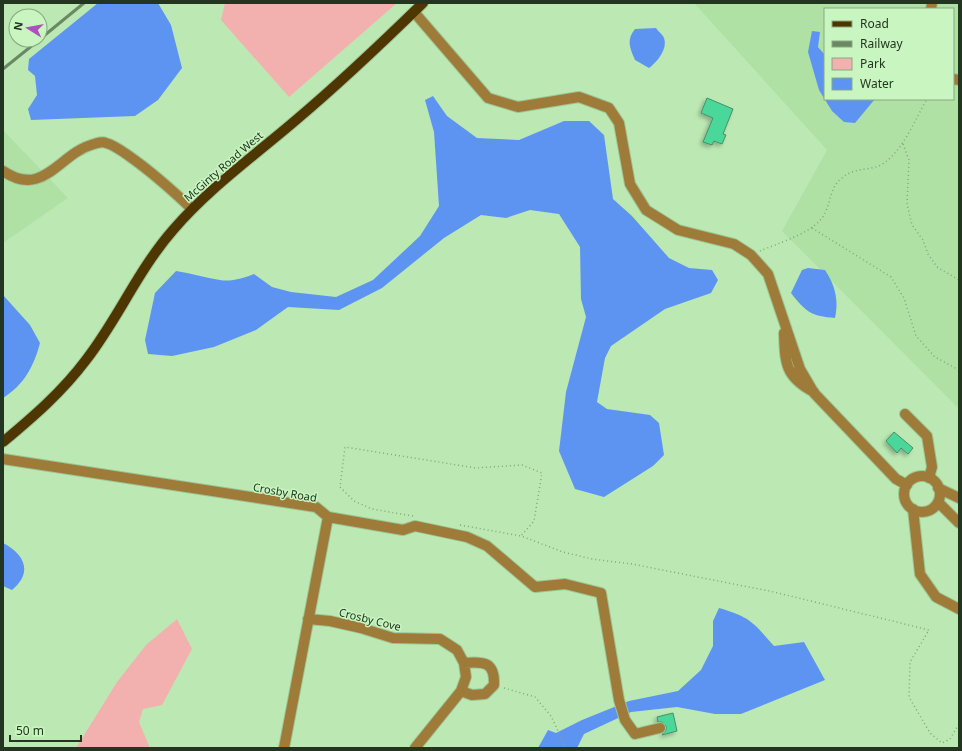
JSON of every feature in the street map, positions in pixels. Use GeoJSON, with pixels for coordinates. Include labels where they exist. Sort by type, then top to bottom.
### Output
{"type":"FeatureCollection","features":[{"type":"Feature","properties":{"kind":"main road","name":"McGinty Road West"},"geometry":{"type":"LineString","coordinates":[[3,442],[44,407],[67,384],[87,359],[148,262],[192,209],[230,173],[296,120],[360,64],[423,3]]}},
{"type":"Feature","properties":{"kind":"street"},"geometry":{"type":"LineString","coordinates":[[414,12],[488,98],[518,107],[580,97],[609,108],[619,123],[630,184],[646,210],[678,230],[734,244],[751,255],[768,274],[800,369],[814,393],[896,479],[907,485]]}},
{"type":"Feature","properties":{"kind":"street"},"geometry":{"type":"LineString","coordinates":[[3,171],[11,176],[24,180],[35,179],[50,173],[69,156],[88,146],[104,142],[153,172],[192,209]]}},
{"type":"Feature","properties":{"kind":"street"},"geometry":{"type":"LineString","coordinates":[[905,414],[927,436],[932,467],[929,478]]}},
{"type":"Feature","properties":{"kind":"street","name":"Crosby Road"},"geometry":{"type":"LineString","coordinates":[[3,459],[316,507],[328,517]]}},
{"type":"Feature","properties":{"kind":"street"},"geometry":{"type":"LineString","coordinates":[[959,523],[929,478],[916,477],[907,485],[905,498],[913,509],[920,574],[936,597],[959,608]]}},
{"type":"Feature","properties":{"kind":"street"},"geometry":{"type":"LineString","coordinates":[[913,509],[920,512],[927,511],[941,494]]}},
{"type":"Feature","properties":{"kind":"street"},"geometry":{"type":"LineString","coordinates":[[941,494],[959,498]]}},
{"type":"Feature","properties":{"kind":"street"},"geometry":{"type":"LineString","coordinates":[[284,748],[328,517],[403,530],[415,526],[467,537],[487,546],[535,587],[565,584],[601,593],[618,700],[625,720],[636,734],[660,728]]}},
{"type":"Feature","properties":{"kind":"street","name":"Crosby Cove"},"geometry":{"type":"LineString","coordinates":[[308,619],[346,625],[393,638],[440,640],[457,650],[464,663]]}},
{"type":"Feature","properties":{"kind":"street"},"geometry":{"type":"LineString","coordinates":[[415,748],[461,691],[466,677],[464,663],[478,662],[488,665],[494,672],[494,685],[485,694],[472,694],[461,691]]}},
{"type":"Feature","properties":{"kind":"path"},"geometry":{"type":"LineString","coordinates":[[751,255],[812,228],[825,214],[831,192],[842,178],[857,169],[876,167],[888,160],[902,143],[926,100]]}},
{"type":"Feature","properties":{"kind":"path"},"geometry":{"type":"LineString","coordinates":[[902,143],[909,160],[907,204],[912,225],[923,240],[928,254],[937,267],[959,280]]}},
{"type":"Feature","properties":{"kind":"path"},"geometry":{"type":"LineString","coordinates":[[812,228],[891,277],[904,298],[916,336],[935,357],[959,370]]}},
{"type":"Feature","properties":{"kind":"path"},"geometry":{"type":"LineString","coordinates":[[419,517],[372,509],[354,501],[340,487],[345,447],[476,468],[522,465],[542,474],[534,521],[521,536]]}},
{"type":"Feature","properties":{"kind":"path"},"geometry":{"type":"LineString","coordinates":[[458,524],[521,536],[563,552],[592,559],[632,564],[774,592],[929,630],[910,662],[909,697],[930,733],[942,743],[950,739],[959,724]]}},
{"type":"Feature","properties":{"kind":"path"},"geometry":{"type":"LineString","coordinates":[[494,685],[535,697],[551,716],[566,748]]}},
{"type":"Feature","properties":{"kind":"shaded area"},"geometry":{"type":"Polygon","coordinates":[[[694,3],[959,3],[959,409],[782,231],[827,150],[694,3]]]}},
{"type":"Feature","properties":{"kind":"shaded area"},"geometry":{"type":"Polygon","coordinates":[[[3,130],[68,198],[3,243],[3,130]]]}},
{"type":"Feature","properties":{"kind":"green space"},"geometry":{"type":"Polygon","coordinates":[[[225,3],[397,3],[289,97],[221,20],[225,3]]]}},
{"type":"Feature","properties":{"kind":"green space"},"geometry":{"type":"Polygon","coordinates":[[[177,619],[192,649],[162,705],[143,709],[139,722],[150,748],[76,748],[117,682],[146,645],[177,619]]]}},
{"type":"Feature","properties":{"kind":"water"},"geometry":{"type":"Polygon","coordinates":[[[98,3],[158,3],[171,25],[182,68],[158,100],[135,116],[31,120],[28,109],[37,95],[35,76],[28,70],[29,59],[43,48],[48,48],[48,44],[98,3]]]}},
{"type":"Feature","properties":{"kind":"water"},"geometry":{"type":"Polygon","coordinates":[[[656,28],[663,36],[665,42],[661,55],[649,68],[635,60],[630,48],[630,37],[635,29],[656,28]]]}},
{"type":"Feature","properties":{"kind":"water"},"geometry":{"type":"Polygon","coordinates":[[[812,31],[820,32],[818,47],[824,54],[824,98],[819,90],[808,52],[812,31]]]}},
{"type":"Feature","properties":{"kind":"water"},"geometry":{"type":"Polygon","coordinates":[[[433,96],[447,116],[477,138],[519,140],[564,121],[589,121],[604,135],[613,199],[632,216],[669,258],[689,268],[712,270],[718,280],[711,293],[665,309],[611,346],[605,358],[597,402],[607,409],[650,415],[659,423],[664,455],[653,466],[604,497],[575,489],[559,451],[566,392],[586,317],[581,299],[580,247],[559,214],[530,210],[506,218],[481,215],[444,238],[382,288],[339,310],[288,307],[256,330],[214,347],[172,356],[148,354],[145,340],[155,293],[176,271],[224,280],[237,279],[254,274],[272,287],[291,292],[336,297],[373,280],[420,236],[439,206],[434,132],[425,100],[433,96]]]}},
{"type":"Feature","properties":{"kind":"water"},"geometry":{"type":"Polygon","coordinates":[[[825,100],[874,100],[855,123],[844,122],[832,111],[825,100]]]}},
{"type":"Feature","properties":{"kind":"water"},"geometry":{"type":"Polygon","coordinates":[[[808,268],[825,270],[834,287],[837,305],[835,318],[820,316],[810,312],[801,305],[791,293],[802,270],[808,268]]]}},
{"type":"Feature","properties":{"kind":"water"},"geometry":{"type":"Polygon","coordinates":[[[3,295],[30,325],[40,343],[35,359],[27,374],[17,387],[3,398],[3,295]]]}},
{"type":"Feature","properties":{"kind":"water"},"geometry":{"type":"Polygon","coordinates":[[[3,543],[11,547],[17,553],[24,564],[23,577],[19,584],[12,590],[3,586],[3,543]]]}},
{"type":"Feature","properties":{"kind":"water"},"geometry":{"type":"Polygon","coordinates":[[[719,608],[738,614],[750,621],[774,646],[804,642],[825,680],[741,714],[715,714],[677,707],[631,712],[584,734],[577,748],[538,748],[548,730],[556,733],[582,720],[629,701],[678,691],[701,670],[713,646],[713,621],[719,608]]]}},
{"type":"Feature","properties":{"kind":"building"},"geometry":{"type":"Polygon","coordinates":[[[707,98],[733,109],[723,134],[726,135],[722,144],[714,141],[712,145],[703,142],[713,118],[701,113],[707,98]]]}},
{"type":"Feature","properties":{"kind":"building"},"geometry":{"type":"Polygon","coordinates":[[[894,432],[913,448],[908,454],[901,448],[897,453],[886,441],[894,432]]]}},
{"type":"Feature","properties":{"kind":"building"},"geometry":{"type":"Polygon","coordinates":[[[673,713],[677,731],[662,735],[666,730],[666,726],[662,722],[658,722],[657,717],[673,713]]]}},
{"type":"Feature","properties":{"kind":"railway"},"geometry":{"type":"LineString","coordinates":[[48,32],[84,3]]}},
{"type":"Feature","properties":{"kind":"railway"},"geometry":{"type":"LineString","coordinates":[[3,69],[29,48]]}}]}
